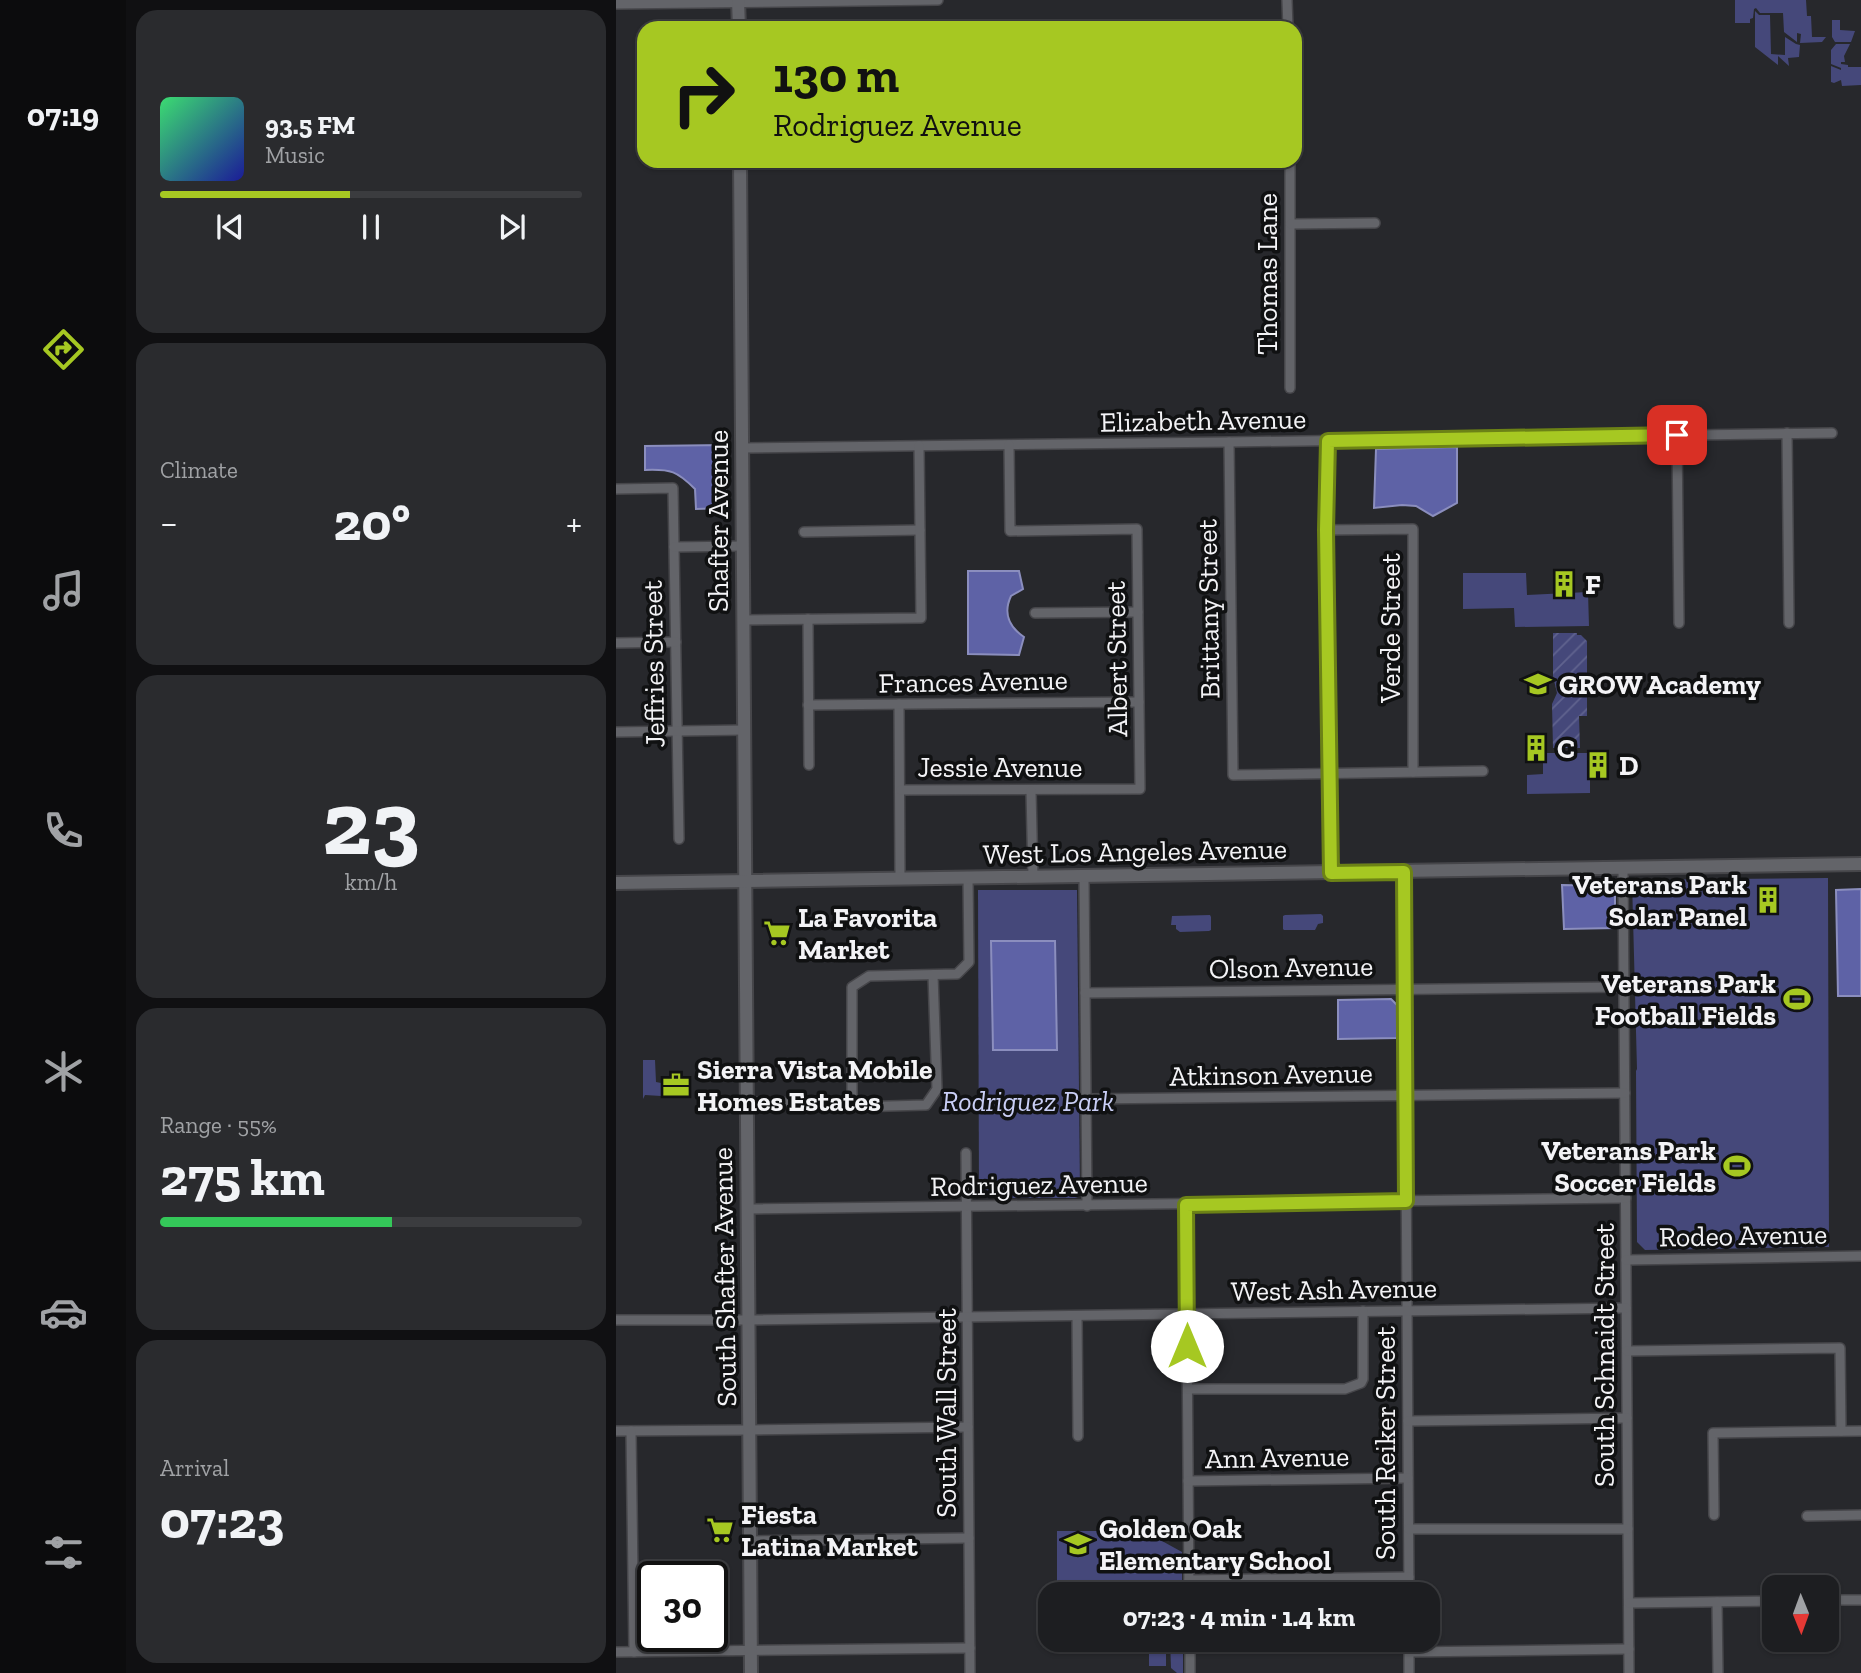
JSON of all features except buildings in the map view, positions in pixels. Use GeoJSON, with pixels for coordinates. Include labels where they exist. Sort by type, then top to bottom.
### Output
{"type":"FeatureCollection","features":[{"type":"Feature","properties":{"kind":"main road"},"geometry":{"type":"LineString","coordinates":[[738,1],[738,21]]}},
{"type":"Feature","properties":{"kind":"main road","name":"Shafter Avenue"},"geometry":{"type":"LineString","coordinates":[[740,168],[745,881]]}},
{"type":"Feature","properties":{"kind":"main road","name":"West Los Angeles Avenue"},"geometry":{"type":"LineString","coordinates":[[616,883],[1861,864]]}},
{"type":"Feature","properties":{"kind":"main road","name":"South Shafter Avenue"},"geometry":{"type":"LineString","coordinates":[[745,881],[751,1673]]}},
{"type":"Feature","properties":{"kind":"street"},"geometry":{"type":"LineString","coordinates":[[616,5],[738,1],[938,0]]}},
{"type":"Feature","properties":{"kind":"street"},"geometry":{"type":"LineString","coordinates":[[1287,0],[1288,21]]}},
{"type":"Feature","properties":{"kind":"street","name":"Thomas Lane"},"geometry":{"type":"LineString","coordinates":[[1290,168],[1290,388]]}},
{"type":"Feature","properties":{"kind":"street"},"geometry":{"type":"LineString","coordinates":[[1291,224],[1375,223]]}},
{"type":"Feature","properties":{"kind":"street"},"geometry":{"type":"LineString","coordinates":[[1787,433],[1789,623]]}},
{"type":"Feature","properties":{"kind":"street","name":"Elizabeth Avenue"},"geometry":{"type":"LineString","coordinates":[[742,448],[1832,433]]}},
{"type":"Feature","properties":{"kind":"street"},"geometry":{"type":"LineString","coordinates":[[1677,435],[1678,622]]}},
{"type":"Feature","properties":{"kind":"street"},"geometry":{"type":"LineString","coordinates":[[1328,441],[1326,530],[1331,873]]}},
{"type":"Feature","properties":{"kind":"street","name":"Brittany Street"},"geometry":{"type":"LineString","coordinates":[[1229,442],[1233,775],[1330,774]]}},
{"type":"Feature","properties":{"kind":"street","name":"Albert Street"},"geometry":{"type":"LineString","coordinates":[[1009,445],[1010,531],[1136,529],[1140,789]]}},
{"type":"Feature","properties":{"kind":"street"},"geometry":{"type":"LineString","coordinates":[[743,620],[921,618],[919,446]]}},
{"type":"Feature","properties":{"kind":"street","name":"Jeffries Street"},"geometry":{"type":"LineString","coordinates":[[616,489],[673,488],[678,839]]}},
{"type":"Feature","properties":{"kind":"street","name":"Verde Street"},"geometry":{"type":"LineString","coordinates":[[1326,530],[1413,529],[1413,772]]}},
{"type":"Feature","properties":{"kind":"street"},"geometry":{"type":"LineString","coordinates":[[804,532],[920,530]]}},
{"type":"Feature","properties":{"kind":"street"},"geometry":{"type":"LineString","coordinates":[[674,547],[742,546]]}},
{"type":"Feature","properties":{"kind":"street"},"geometry":{"type":"LineString","coordinates":[[1035,613],[1138,612]]}},
{"type":"Feature","properties":{"kind":"street"},"geometry":{"type":"LineString","coordinates":[[808,619],[808,765]]}},
{"type":"Feature","properties":{"kind":"street"},"geometry":{"type":"LineString","coordinates":[[616,643],[676,642]]}},
{"type":"Feature","properties":{"kind":"street","name":"Frances Avenue"},"geometry":{"type":"LineString","coordinates":[[808,705],[1139,702]]}},
{"type":"Feature","properties":{"kind":"street"},"geometry":{"type":"LineString","coordinates":[[899,704],[900,879]]}},
{"type":"Feature","properties":{"kind":"street"},"geometry":{"type":"LineString","coordinates":[[616,732],[744,730]]}},
{"type":"Feature","properties":{"kind":"street"},"geometry":{"type":"LineString","coordinates":[[1330,774],[1483,771]]}},
{"type":"Feature","properties":{"kind":"street","name":"Jessie Avenue"},"geometry":{"type":"LineString","coordinates":[[901,790],[1140,789]]}},
{"type":"Feature","properties":{"kind":"street"},"geometry":{"type":"LineString","coordinates":[[1031,791],[1033,877]]}},
{"type":"Feature","properties":{"kind":"street","name":"South Schnaidt Street"},"geometry":{"type":"LineString","coordinates":[[1623,869],[1629,1673]]}},
{"type":"Feature","properties":{"kind":"street","name":"South Reiker Street"},"geometry":{"type":"LineString","coordinates":[[1404,872],[1409,1582]]}},
{"type":"Feature","properties":{"kind":"street"},"geometry":{"type":"LineString","coordinates":[[1084,877],[1087,1206]]}},
{"type":"Feature","properties":{"kind":"street"},"geometry":{"type":"LineString","coordinates":[[852,1107],[852,987],[869,976],[957,974],[969,962],[968,878]]}},
{"type":"Feature","properties":{"kind":"street"},"geometry":{"type":"LineString","coordinates":[[747,1102],[852,1107],[926,1105],[937,1088],[933,975]]}},
{"type":"Feature","properties":{"kind":"street","name":"Olson Avenue"},"geometry":{"type":"LineString","coordinates":[[1085,993],[1624,987]]}},
{"type":"Feature","properties":{"kind":"street","name":"Atkinson Avenue"},"geometry":{"type":"LineString","coordinates":[[1086,1099],[1625,1093]]}},
{"type":"Feature","properties":{"kind":"street","name":"South Wall Street"},"geometry":{"type":"LineString","coordinates":[[966,1153],[970,1673]]}},
{"type":"Feature","properties":{"kind":"street","name":"Rodriguez Avenue"},"geometry":{"type":"LineString","coordinates":[[748,1209],[1626,1198]]}},
{"type":"Feature","properties":{"kind":"street"},"geometry":{"type":"LineString","coordinates":[[1186,1205],[1189,1580],[1409,1577]]}},
{"type":"Feature","properties":{"kind":"street","name":"Rodeo Avenue"},"geometry":{"type":"LineString","coordinates":[[1626,1260],[1861,1256]]}},
{"type":"Feature","properties":{"kind":"street","name":"West Ash Avenue"},"geometry":{"type":"LineString","coordinates":[[616,1320],[1626,1308]]}},
{"type":"Feature","properties":{"kind":"street"},"geometry":{"type":"LineString","coordinates":[[1188,1389],[1345,1389],[1361,1383],[1363,1311]]}},
{"type":"Feature","properties":{"kind":"street"},"geometry":{"type":"LineString","coordinates":[[1077,1316],[1078,1436]]}},
{"type":"Feature","properties":{"kind":"street"},"geometry":{"type":"LineString","coordinates":[[1627,1350],[1840,1348],[1841,1431]]}},
{"type":"Feature","properties":{"kind":"street"},"geometry":{"type":"LineString","coordinates":[[1408,1421],[1627,1418]]}},
{"type":"Feature","properties":{"kind":"street"},"geometry":{"type":"LineString","coordinates":[[616,1431],[968,1427]]}},
{"type":"Feature","properties":{"kind":"street"},"geometry":{"type":"LineString","coordinates":[[631,1431],[634,1652]]}},
{"type":"Feature","properties":{"kind":"street"},"geometry":{"type":"LineString","coordinates":[[1714,1516],[1713,1433],[1861,1431]]}},
{"type":"Feature","properties":{"kind":"street","name":"Ann Avenue"},"geometry":{"type":"LineString","coordinates":[[1188,1481],[1408,1478]]}},
{"type":"Feature","properties":{"kind":"street"},"geometry":{"type":"LineString","coordinates":[[1807,1516],[1861,1515]]}},
{"type":"Feature","properties":{"kind":"street"},"geometry":{"type":"LineString","coordinates":[[1409,1529],[1628,1529]]}},
{"type":"Feature","properties":{"kind":"street"},"geometry":{"type":"LineString","coordinates":[[750,1541],[969,1538]]}},
{"type":"Feature","properties":{"kind":"street"},"geometry":{"type":"LineString","coordinates":[[1839,1600],[1861,1600]]}},
{"type":"Feature","properties":{"kind":"street"},"geometry":{"type":"LineString","coordinates":[[1629,1603],[1762,1601]]}},
{"type":"Feature","properties":{"kind":"street"},"geometry":{"type":"LineString","coordinates":[[1717,1602],[1718,1673]]}},
{"type":"Feature","properties":{"kind":"street"},"geometry":{"type":"LineString","coordinates":[[616,1652],[970,1647]]}},
{"type":"Feature","properties":{"kind":"street"},"geometry":{"type":"LineString","coordinates":[[1440,1652],[1629,1649]]}},
{"type":"Feature","properties":{"kind":"street"},"geometry":{"type":"LineString","coordinates":[[1190,1652],[1190,1673]]}},
{"type":"Feature","properties":{"kind":"street"},"geometry":{"type":"LineString","coordinates":[[1409,1652],[1409,1673]]}},
{"type":"Feature","properties":{"kind":"green space"},"geometry":{"type":"Polygon","coordinates":[[[1735,0],[1806,0],[1807,16],[1811,16],[1812,37],[1826,37],[1822,42],[1800,43],[1801,34],[1797,33],[1797,42],[1784,32],[1783,13],[1760,13],[1756,8],[1750,23],[1735,23],[1735,0]]]}},
{"type":"Feature","properties":{"kind":"green space"},"geometry":{"type":"Polygon","coordinates":[[[1755,11],[1759,15],[1770,15],[1771,54],[1785,55],[1785,37],[1800,45],[1799,57],[1788,58],[1789,66],[1778,56],[1778,65],[1755,47],[1755,11]]]}},
{"type":"Feature","properties":{"kind":"green space"},"geometry":{"type":"Polygon","coordinates":[[[1832,20],[1840,20],[1840,30],[1855,31],[1851,42],[1835,42],[1832,37],[1832,20]]]}},
{"type":"Feature","properties":{"kind":"green space"},"geometry":{"type":"Polygon","coordinates":[[[1836,44],[1850,44],[1844,56],[1845,62],[1841,64],[1861,67],[1861,85],[1842,86],[1841,80],[1831,82],[1831,66],[1841,70],[1831,64],[1831,50],[1836,44]]]}},
{"type":"Feature","properties":{"kind":"green space"},"geometry":{"type":"Polygon","coordinates":[[[1463,573],[1526,573],[1527,595],[1588,592],[1589,626],[1515,627],[1514,608],[1463,609],[1463,573]]]}},
{"type":"Feature","properties":{"kind":"green space"},"geometry":{"type":"Polygon","coordinates":[[[1553,633],[1577,633],[1587,641],[1587,716],[1579,716],[1580,748],[1553,748],[1552,704],[1557,693],[1553,676],[1553,633]]]}},
{"type":"Feature","properties":{"kind":"green space"},"geometry":{"type":"Polygon","coordinates":[[[1543,753],[1590,753],[1590,793],[1527,794],[1527,775],[1543,774],[1543,753]]]}},
{"type":"Feature","properties":{"kind":"green space"},"geometry":{"type":"Polygon","coordinates":[[[1828,878],[1829,1247],[1645,1250],[1637,1242],[1637,1069],[1632,880],[1828,878]]]}},
{"type":"Feature","properties":{"kind":"green space","name":"Rodriguez Park"},"geometry":{"type":"Polygon","coordinates":[[[978,890],[1077,890],[1080,1191],[1075,1198],[979,1198],[978,890]]]}},
{"type":"Feature","properties":{"kind":"green space"},"geometry":{"type":"Polygon","coordinates":[[[1321,914],[1323,923],[1318,924],[1315,930],[1283,929],[1285,915],[1321,914]]]}},
{"type":"Feature","properties":{"kind":"green space"},"geometry":{"type":"Polygon","coordinates":[[[1210,915],[1209,931],[1180,932],[1176,925],[1171,925],[1172,916],[1210,915]]]}},
{"type":"Feature","properties":{"kind":"green space"},"geometry":{"type":"Polygon","coordinates":[[[643,1060],[655,1060],[656,1082],[661,1083],[661,1096],[645,1095],[643,1099],[643,1060]]]}},
{"type":"Feature","properties":{"kind":"green space"},"geometry":{"type":"Polygon","coordinates":[[[1057,1531],[1144,1531],[1182,1552],[1182,1582],[1057,1582],[1057,1531]]]}},
{"type":"Feature","properties":{"kind":"green space"},"geometry":{"type":"Polygon","coordinates":[[[1149,1652],[1166,1652],[1166,1666],[1149,1666],[1149,1652]]]}},
{"type":"Feature","properties":{"kind":"green space"},"geometry":{"type":"Polygon","coordinates":[[[1170,1652],[1183,1652],[1183,1673],[1177,1673],[1171,1668],[1170,1652]]]}},
{"type":"Feature","properties":{"kind":"shaded area"},"geometry":{"type":"Polygon","coordinates":[[[725,445],[726,508],[696,509],[695,489],[683,478],[673,472],[645,470],[645,446],[725,445]]]}},
{"type":"Feature","properties":{"kind":"shaded area"},"geometry":{"type":"Polygon","coordinates":[[[1457,447],[1457,503],[1433,516],[1416,506],[1374,508],[1376,449],[1457,447]]]}},
{"type":"Feature","properties":{"kind":"shaded area"},"geometry":{"type":"Polygon","coordinates":[[[968,571],[1019,571],[1023,589],[1011,596],[1008,614],[1011,624],[1024,637],[1019,655],[968,654],[968,571]]]}},
{"type":"Feature","properties":{"kind":"shaded area"},"geometry":{"type":"Polygon","coordinates":[[[1562,885],[1607,886],[1615,892],[1615,928],[1564,929],[1562,885]]]}},
{"type":"Feature","properties":{"kind":"shaded area"},"geometry":{"type":"Polygon","coordinates":[[[1861,889],[1861,996],[1838,996],[1836,890],[1861,889]]]}},
{"type":"Feature","properties":{"kind":"shaded area"},"geometry":{"type":"Polygon","coordinates":[[[991,941],[1055,941],[1057,1050],[993,1050],[991,941]]]}},
{"type":"Feature","properties":{"kind":"shaded area"},"geometry":{"type":"Polygon","coordinates":[[[1391,999],[1397,1005],[1397,1038],[1338,1039],[1338,1000],[1391,999]]]}},
{"type":"Feature","properties":{"kind":"place","name":"F"},"geometry":{"type":"Point","coordinates":[1564,584]}},
{"type":"Feature","properties":{"kind":"place","name":"GROW Academy"},"geometry":{"type":"Point","coordinates":[1538,684]}},
{"type":"Feature","properties":{"kind":"place","name":"C"},"geometry":{"type":"Point","coordinates":[1536,748]}},
{"type":"Feature","properties":{"kind":"place","name":"D"},"geometry":{"type":"Point","coordinates":[1598,765]}},
{"type":"Feature","properties":{"kind":"place","name":"Veterans Park Solar Panel"},"geometry":{"type":"Point","coordinates":[1768,900]}},
{"type":"Feature","properties":{"kind":"place","name":"La Favorita Market"},"geometry":{"type":"Point","coordinates":[777,933]}},
{"type":"Feature","properties":{"kind":"place","name":"Veterans Park Football Fields"},"geometry":{"type":"Point","coordinates":[1797,999]}},
{"type":"Feature","properties":{"kind":"place","name":"Sierra Vista Mobile Homes Estates"},"geometry":{"type":"Point","coordinates":[676,1085]}},
{"type":"Feature","properties":{"kind":"place","name":"Veterans Park Soccer Fields"},"geometry":{"type":"Point","coordinates":[1737,1166]}},
{"type":"Feature","properties":{"kind":"place","name":"Fiesta Latina Market"},"geometry":{"type":"Point","coordinates":[720,1530]}},
{"type":"Feature","properties":{"kind":"place","name":"Golden Oak Elementary School"},"geometry":{"type":"Point","coordinates":[1078,1544]}},
{"type":"Feature","properties":{"kind":"route"},"geometry":{"type":"LineString","coordinates":[[1187,1346],[1186,1205],[1406,1201],[1404,872],[1331,873],[1326,530],[1328,441],[1677,435]]}}]}
